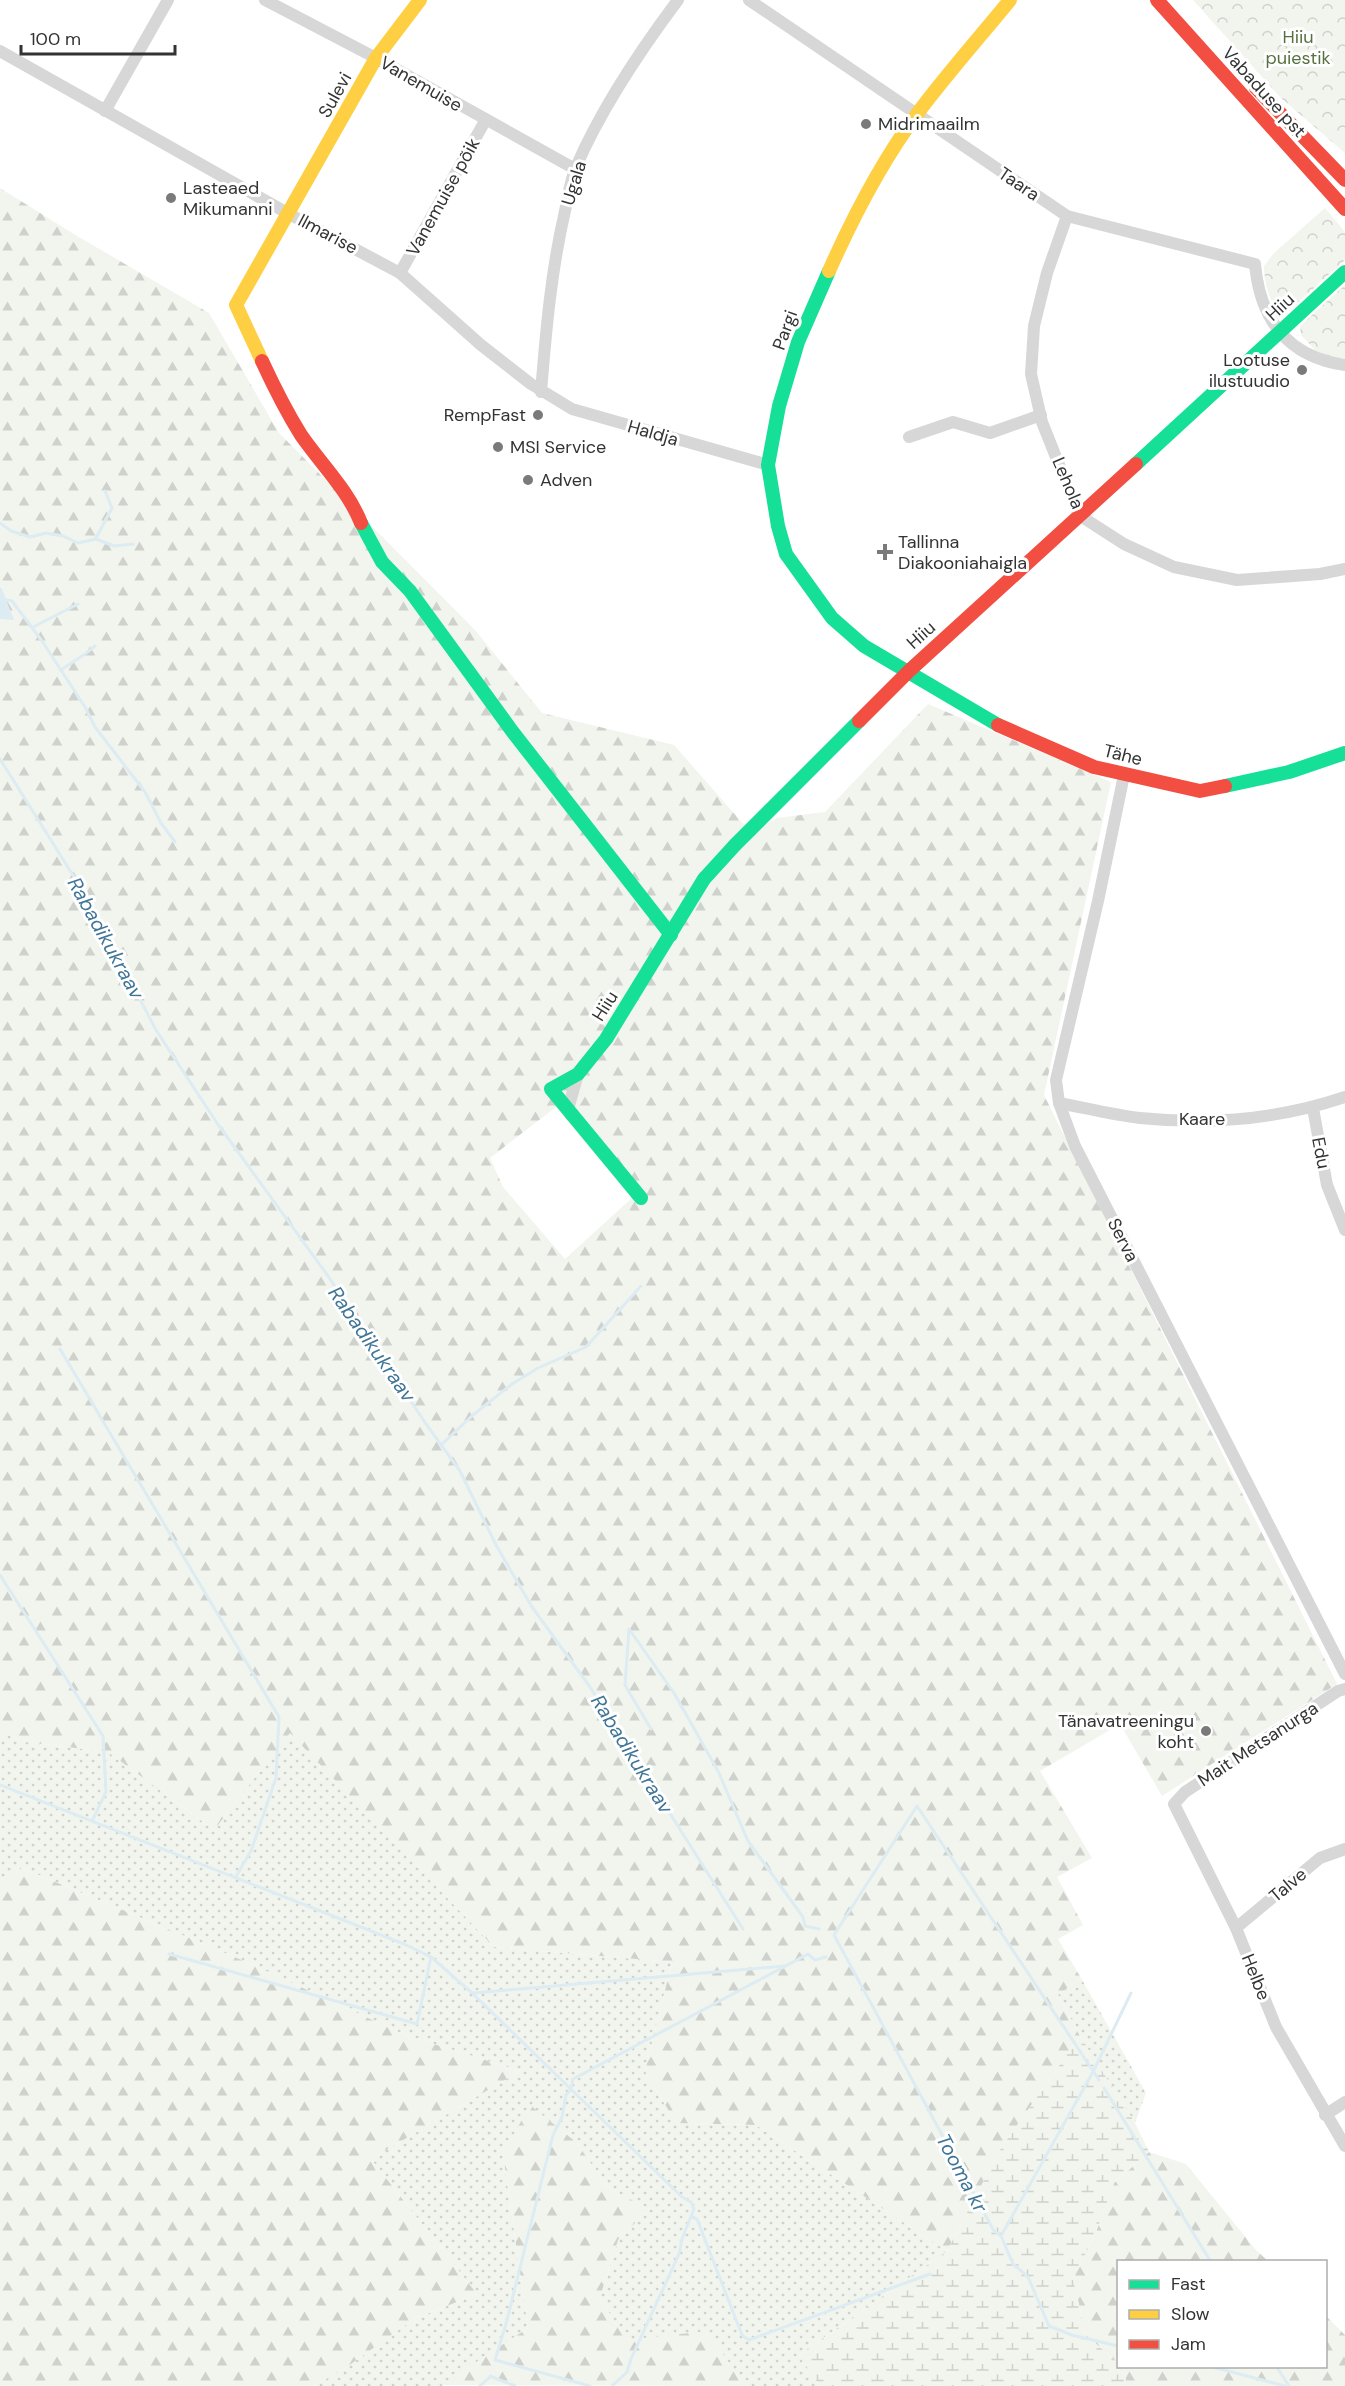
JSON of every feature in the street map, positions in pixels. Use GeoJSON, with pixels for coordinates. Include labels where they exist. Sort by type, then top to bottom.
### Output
{"type":"FeatureCollection","features":[{"type":"Feature","properties":{"kind":"main road","name":"Sulevi"},"geometry":{"type":"LineString","coordinates":[[420,0],[376,58],[236,305],[280,400],[302,436],[355,507],[363,528],[382,562],[410,591],[512,731],[671,935]]}},
{"type":"Feature","properties":{"kind":"main road","name":"Pargi"},"geometry":{"type":"LineString","coordinates":[[909,671],[864,646],[832,618],[786,554],[778,526],[768,465],[779,406],[798,342],[845,236],[877,176],[916,115],[1010,0]]}},
{"type":"Feature","properties":{"kind":"main road","name":"Vabaduse pst"},"geometry":{"type":"LineString","coordinates":[[1157,0],[1345,208]]}},
{"type":"Feature","properties":{"kind":"main road","name":"Vabaduse pst"},"geometry":{"type":"LineString","coordinates":[[1244,75],[1345,180]]}},
{"type":"Feature","properties":{"kind":"main road","name":"Hiiu"},"geometry":{"type":"LineString","coordinates":[[641,1198],[551,1089],[578,1074],[606,1039],[704,879],[909,671],[1345,272]]}},
{"type":"Feature","properties":{"kind":"main road","name":"Tähe"},"geometry":{"type":"LineString","coordinates":[[909,671],[1001,727],[1094,767],[1200,791],[1289,772],[1345,753]]}},
{"type":"Feature","properties":{"kind":"street"},"geometry":{"type":"LineString","coordinates":[[105,111],[168,0]]}},
{"type":"Feature","properties":{"kind":"street","name":"Vanemuise"},"geometry":{"type":"LineString","coordinates":[[266,0],[376,58],[485,121],[575,169]]}},
{"type":"Feature","properties":{"kind":"street","name":"Ugala"},"geometry":{"type":"LineString","coordinates":[[541,392],[548,302],[558,238],[575,169],[609,103],[645,45],[678,0]]}},
{"type":"Feature","properties":{"kind":"street","name":"Taara"},"geometry":{"type":"LineString","coordinates":[[749,0],[1066,216],[1255,264],[1257,286],[1264,308],[1280,332]]}},
{"type":"Feature","properties":{"kind":"street","name":"Ilmarise"},"geometry":{"type":"LineString","coordinates":[[0,51],[289,214],[400,273],[481,345],[541,392]]}},
{"type":"Feature","properties":{"kind":"street","name":"Vanemuise põik"},"geometry":{"type":"LineString","coordinates":[[400,273],[485,121]]}},
{"type":"Feature","properties":{"kind":"street","name":"Lehola"},"geometry":{"type":"LineString","coordinates":[[1066,216],[1047,273],[1034,326],[1031,374],[1041,415],[1079,515],[1124,544],[1174,567],[1226,578],[1237,580],[1320,574],[1345,569]]}},
{"type":"Feature","properties":{"kind":"street"},"geometry":{"type":"LineString","coordinates":[[1280,332],[1293,345],[1309,355],[1331,363],[1345,365]]}},
{"type":"Feature","properties":{"kind":"street","name":"Haldja"},"geometry":{"type":"LineString","coordinates":[[541,392],[572,409],[768,465]]}},
{"type":"Feature","properties":{"kind":"street"},"geometry":{"type":"LineString","coordinates":[[909,437],[953,422],[990,433],[1041,415]]}},
{"type":"Feature","properties":{"kind":"street","name":"Serva"},"geometry":{"type":"LineString","coordinates":[[1124,775],[1098,901],[1056,1080],[1059,1103],[1075,1146],[1345,1674]]}},
{"type":"Feature","properties":{"kind":"street","name":"Hiiu"},"geometry":{"type":"LineString","coordinates":[[568,1109],[578,1074]]}},
{"type":"Feature","properties":{"kind":"street","name":"Kaare"},"geometry":{"type":"LineString","coordinates":[[1059,1103],[1139,1118],[1218,1122],[1313,1108],[1345,1097]]}},
{"type":"Feature","properties":{"kind":"street","name":"Edu"},"geometry":{"type":"LineString","coordinates":[[1313,1108],[1327,1185],[1345,1230]]}},
{"type":"Feature","properties":{"kind":"street","name":"Mait Metsanurga"},"geometry":{"type":"LineString","coordinates":[[1174,1804],[1185,1792],[1338,1691],[1345,1689]]}},
{"type":"Feature","properties":{"kind":"street","name":"Helbe"},"geometry":{"type":"LineString","coordinates":[[1174,1804],[1236,1928],[1276,2027],[1345,2146]]}},
{"type":"Feature","properties":{"kind":"street","name":"Talve"},"geometry":{"type":"LineString","coordinates":[[1236,1928],[1320,1858],[1345,1849]]}},
{"type":"Feature","properties":{"kind":"street"},"geometry":{"type":"LineString","coordinates":[[1325,2115],[1345,2102]]}},
{"type":"Feature","properties":{"kind":"green space","name":"Hiiu puiestik"},"geometry":{"type":"Polygon","coordinates":[[[1193,0],[1345,0],[1345,153],[1281,98],[1193,0]]]}},
{"type":"Feature","properties":{"kind":"green space"},"geometry":{"type":"Polygon","coordinates":[[[0,188],[209,313],[279,433],[475,630],[542,713],[674,745],[745,826],[757,829],[777,818],[825,812],[928,704],[1111,782],[1044,1095],[1337,1684],[1162,1796],[1120,1724],[1040,1771],[1092,1858],[1057,1877],[1083,1925],[1058,1939],[1081,1978],[1058,1995],[1080,2036],[1001,2148],[947,2251],[756,2125],[676,2123],[645,2071],[672,1962],[494,1947],[290,1733],[214,1830],[108,1752],[26,1742],[0,1732],[0,619],[13,619],[0,587],[0,188]],[[556,1107],[490,1158],[503,1187],[565,1259],[632,1198],[556,1107]]]}},
{"type":"Feature","properties":{"kind":"green space"},"geometry":{"type":"Polygon","coordinates":[[[1325,208],[1345,232],[1345,260],[1283,316],[1278,312],[1269,293],[1264,266],[1274,253],[1325,208]]]}},
{"type":"Feature","properties":{"kind":"green space"},"geometry":{"type":"Polygon","coordinates":[[[1345,285],[1345,359],[1319,354],[1301,335],[1300,326],[1345,285]]]}},
{"type":"Feature","properties":{"kind":"green space"},"geometry":{"type":"Polygon","coordinates":[[[0,1732],[26,1742],[108,1752],[214,1830],[290,1732],[494,1947],[672,1962],[645,2071],[676,2123],[756,2125],[947,2251],[799,2355],[820,2386],[744,2386],[708,2332],[625,2340],[600,2297],[618,2240],[649,2209],[607,2187],[577,2143],[503,2154],[528,2328],[442,2386],[313,2386],[344,2369],[414,2319],[477,2294],[371,2159],[520,2071],[405,2035],[244,1961],[22,1868],[0,1886],[0,1732]]]}},
{"type":"Feature","properties":{"kind":"green space"},"geometry":{"type":"Polygon","coordinates":[[[22,1868],[244,1961],[405,2035],[520,2071],[371,2159],[477,2294],[414,2319],[344,2369],[313,2386],[0,2386],[0,1886],[22,1868]]]}},
{"type":"Feature","properties":{"kind":"green space"},"geometry":{"type":"Polygon","coordinates":[[[1081,1978],[1146,2093],[1135,2123],[1084,2043],[1058,1995],[1081,1978]]]}},
{"type":"Feature","properties":{"kind":"green space"},"geometry":{"type":"Polygon","coordinates":[[[1080,2036],[1135,2123],[1149,2152],[1114,2183],[1096,2232],[1073,2279],[1086,2335],[1117,2362],[1117,2368],[1125,2369],[1126,2386],[820,2386],[799,2355],[947,2251],[1001,2148],[1080,2036]]]}},
{"type":"Feature","properties":{"kind":"green space"},"geometry":{"type":"Polygon","coordinates":[[[530,2105],[577,2143],[607,2187],[649,2209],[618,2240],[600,2297],[625,2340],[708,2331],[744,2386],[441,2385],[528,2328],[503,2154],[530,2105]]]}},
{"type":"Feature","properties":{"kind":"green space"},"geometry":{"type":"Polygon","coordinates":[[[1149,2152],[1186,2164],[1256,2250],[1267,2260],[1117,2260],[1117,2362],[1086,2335],[1073,2279],[1096,2232],[1114,2183],[1149,2152]]]}},
{"type":"Feature","properties":{"kind":"green space"},"geometry":{"type":"Polygon","coordinates":[[[1327,2317],[1345,2335],[1345,2386],[1126,2386],[1125,2369],[1327,2368],[1327,2317]]]}},
{"type":"Feature","properties":{"kind":"shaded area"},"geometry":{"type":"Polygon","coordinates":[[[0,587],[2,589],[14,620],[0,619],[0,587]]]}},
{"type":"Feature","properties":{"kind":"waterway"},"geometry":{"type":"LineString","coordinates":[[96,538],[112,508],[105,491]]}},
{"type":"Feature","properties":{"kind":"waterway"},"geometry":{"type":"LineString","coordinates":[[0,523],[11,531],[30,537],[46,533],[63,536],[78,543],[96,539],[114,546],[133,544]]}},
{"type":"Feature","properties":{"kind":"waterway"},"geometry":{"type":"LineString","coordinates":[[0,599],[12,601],[42,641],[85,707],[95,727],[145,792],[161,823],[175,842]]}},
{"type":"Feature","properties":{"kind":"waterway"},"geometry":{"type":"LineString","coordinates":[[33,627],[78,604]]}},
{"type":"Feature","properties":{"kind":"waterway"},"geometry":{"type":"LineString","coordinates":[[61,670],[95,646]]}},
{"type":"Feature","properties":{"kind":"waterway","name":"Rabadikukraav"},"geometry":{"type":"LineString","coordinates":[[0,759],[86,896],[156,1030],[217,1123],[328,1276],[426,1424],[460,1471],[496,1545],[532,1607],[590,1687],[743,1929]]}},
{"type":"Feature","properties":{"kind":"waterway"},"geometry":{"type":"LineString","coordinates":[[441,1445],[473,1415],[512,1384],[538,1368],[586,1347],[641,1286]]}},
{"type":"Feature","properties":{"kind":"waterway"},"geometry":{"type":"LineString","coordinates":[[60,1349],[279,1717],[276,1778],[251,1851],[235,1878]]}},
{"type":"Feature","properties":{"kind":"waterway"},"geometry":{"type":"LineString","coordinates":[[0,1575],[103,1736],[106,1792],[92,1821]]}},
{"type":"Feature","properties":{"kind":"waterway"},"geometry":{"type":"LineString","coordinates":[[651,1729],[625,1685],[629,1629],[674,1693],[718,1771],[748,1841],[803,1917],[805,1926],[819,1929]]}},
{"type":"Feature","properties":{"kind":"waterway"},"geometry":{"type":"LineString","coordinates":[[0,1785],[404,1944],[431,1957],[472,1993],[682,2197],[691,2202],[694,2209],[682,2239],[679,2254],[627,2372],[612,2386]]}},
{"type":"Feature","properties":{"kind":"waterway","name":"Tooma kr"},"geometry":{"type":"LineString","coordinates":[[1099,2080],[917,1806],[834,1935],[994,2231],[1001,2236],[1013,2264],[1028,2277],[1049,2326],[1072,2335],[1117,2346]]}},
{"type":"Feature","properties":{"kind":"waterway"},"geometry":{"type":"LineString","coordinates":[[169,1954],[417,2024],[431,1957]]}},
{"type":"Feature","properties":{"kind":"waterway"},"geometry":{"type":"LineString","coordinates":[[590,2386],[495,2360],[553,2135],[562,2117],[566,2095],[571,2089],[573,2079],[808,1954],[815,1960],[826,1957]]}},
{"type":"Feature","properties":{"kind":"waterway"},"geometry":{"type":"LineString","coordinates":[[474,1993],[784,1966]]}},
{"type":"Feature","properties":{"kind":"waterway"},"geometry":{"type":"LineString","coordinates":[[1001,2236],[1093,2072],[1131,1993]]}},
{"type":"Feature","properties":{"kind":"waterway"},"geometry":{"type":"LineString","coordinates":[[1104,2088],[1210,2260]]}},
{"type":"Feature","properties":{"kind":"waterway"},"geometry":{"type":"LineString","coordinates":[[691,2217],[697,2219],[742,2335],[749,2340],[930,2274]]}},
{"type":"Feature","properties":{"kind":"waterway","name":"Tooma kr"},"geometry":{"type":"LineString","coordinates":[[1217,2368],[1285,2386]]}},
{"type":"Feature","properties":{"kind":"waterway"},"geometry":{"type":"LineString","coordinates":[[1277,2368],[1289,2386]]}},
{"type":"Feature","properties":{"kind":"waterway"},"geometry":{"type":"LineString","coordinates":[[490,2376],[515,2386]]}},
{"type":"Feature","properties":{"kind":"waterway"},"geometry":{"type":"LineString","coordinates":[[480,2386],[490,2377]]}},
{"type":"Feature","properties":{"kind":"traffic: fast"},"geometry":{"type":"LineString","coordinates":[[829,271],[798,342],[779,406],[768,465],[778,526],[786,554],[832,618],[864,646],[998,725]]}},
{"type":"Feature","properties":{"kind":"traffic: fast"},"geometry":{"type":"LineString","coordinates":[[1136,464],[1345,272]]}},
{"type":"Feature","properties":{"kind":"traffic: fast"},"geometry":{"type":"LineString","coordinates":[[361,523],[382,562],[410,591],[512,731],[671,935]]}},
{"type":"Feature","properties":{"kind":"traffic: fast"},"geometry":{"type":"LineString","coordinates":[[641,1198],[551,1089],[578,1074],[606,1039],[704,879],[859,721]]}},
{"type":"Feature","properties":{"kind":"traffic: fast"},"geometry":{"type":"LineString","coordinates":[[1225,786],[1289,772],[1345,753]]}},
{"type":"Feature","properties":{"kind":"traffic: slow"},"geometry":{"type":"LineString","coordinates":[[262,361],[236,305],[376,58],[420,0]]}},
{"type":"Feature","properties":{"kind":"traffic: slow"},"geometry":{"type":"LineString","coordinates":[[829,271],[868,190],[891,151],[939,85],[1010,0]]}},
{"type":"Feature","properties":{"kind":"traffic: jam"},"geometry":{"type":"LineString","coordinates":[[1157,0],[1345,209]]}},
{"type":"Feature","properties":{"kind":"traffic: jam"},"geometry":{"type":"LineString","coordinates":[[1256,88],[1345,180]]}},
{"type":"Feature","properties":{"kind":"traffic: jam"},"geometry":{"type":"LineString","coordinates":[[262,361],[301,435],[342,488],[361,523]]}},
{"type":"Feature","properties":{"kind":"traffic: jam"},"geometry":{"type":"LineString","coordinates":[[859,721],[909,671],[1136,464]]}},
{"type":"Feature","properties":{"kind":"traffic: jam"},"geometry":{"type":"LineString","coordinates":[[998,725],[1094,767],[1200,791],[1225,786]]}},
{"type":"Feature","properties":{"kind":"place","name":"Midrimaailm"},"geometry":{"type":"Point","coordinates":[866,124]}},
{"type":"Feature","properties":{"kind":"place","name":"Lasteaed Mikumanni"},"geometry":{"type":"Point","coordinates":[171,198]}},
{"type":"Feature","properties":{"kind":"place","name":"Lootuse ilustuudio"},"geometry":{"type":"Point","coordinates":[1302,370]}},
{"type":"Feature","properties":{"kind":"place","name":"RempFast"},"geometry":{"type":"Point","coordinates":[538,415]}},
{"type":"Feature","properties":{"kind":"place","name":"MSI Service"},"geometry":{"type":"Point","coordinates":[498,447]}},
{"type":"Feature","properties":{"kind":"place","name":"Adven"},"geometry":{"type":"Point","coordinates":[528,480]}},
{"type":"Feature","properties":{"kind":"place","name":"Tallinna Diakooniahaigla"},"geometry":{"type":"Point","coordinates":[885,552]}},
{"type":"Feature","properties":{"kind":"place","name":"Tänavatreeningu koht"},"geometry":{"type":"Point","coordinates":[1206,1731]}}]}
